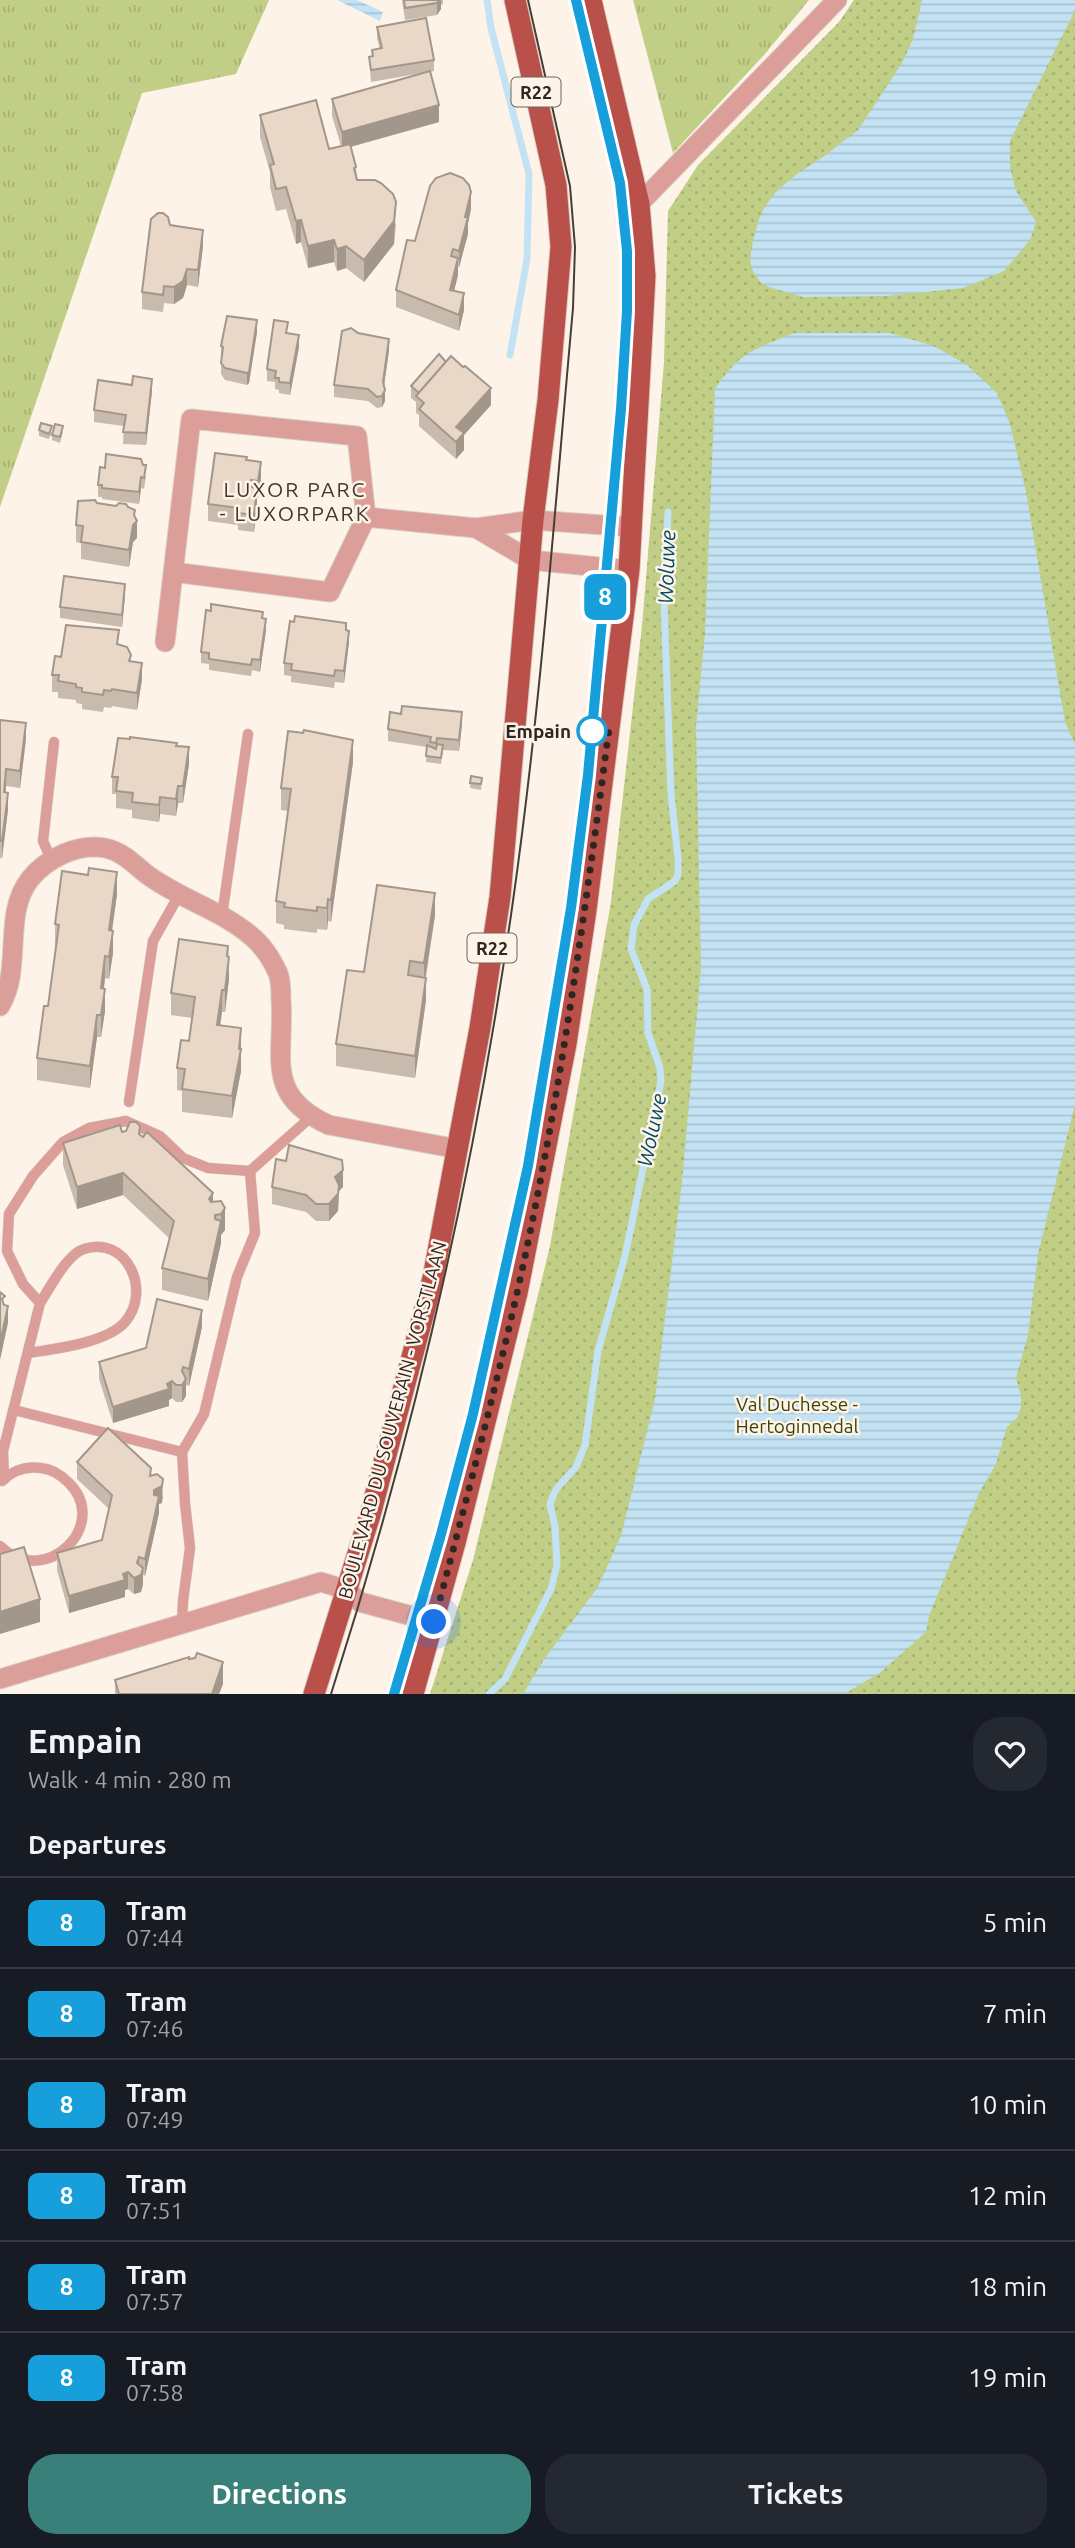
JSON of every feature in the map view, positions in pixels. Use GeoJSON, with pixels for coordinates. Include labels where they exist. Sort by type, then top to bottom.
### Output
{"type":"FeatureCollection","features":[{"type":"Feature","properties":{"kind":"main road","name":"BOULEVARD DU SOUVERAIN - VORSTLAAN"},"geometry":{"type":"LineString","coordinates":[[314,1694],[370,1515],[433,1278],[458,1149],[500,897],[561,247],[556,185],[516,0]]}},
{"type":"Feature","properties":{"kind":"main road"},"geometry":{"type":"LineString","coordinates":[[413,1694],[434,1622],[517,1293],[566,1044],[586,910],[629,570],[645,276],[639,204],[592,0]]}},
{"type":"Feature","properties":{"kind":"street"},"geometry":{"type":"LineString","coordinates":[[639,204],[837,0]]}},
{"type":"Feature","properties":{"kind":"street"},"geometry":{"type":"LineString","coordinates":[[165,642],[173,572],[191,419],[357,436],[366,517],[330,592],[173,572]]}},
{"type":"Feature","properties":{"kind":"street"},"geometry":{"type":"LineString","coordinates":[[366,517],[476,528],[534,520],[632,527]]}},
{"type":"Feature","properties":{"kind":"street"},"geometry":{"type":"LineString","coordinates":[[476,528],[530,560],[629,570]]}},
{"type":"Feature","properties":{"kind":"street"},"geometry":{"type":"LineString","coordinates":[[0,1006],[11,975],[18,905],[30,880],[51,859],[82,848],[106,848],[127,858],[179,895],[222,916],[250,934],[267,952],[280,977],[282,1011],[279,1054],[282,1076],[290,1096],[311,1117],[340,1128],[458,1149]]}},
{"type":"Feature","properties":{"kind":"street"},"geometry":{"type":"LineString","coordinates":[[0,1679],[321,1582],[347,1590],[360,1602],[434,1622]]}},
{"type":"Feature","properties":{"kind":"lane"},"geometry":{"type":"LineString","coordinates":[[222,916],[248,734]]}},
{"type":"Feature","properties":{"kind":"lane"},"geometry":{"type":"LineString","coordinates":[[51,859],[43,841],[54,742]]}},
{"type":"Feature","properties":{"kind":"lane"},"geometry":{"type":"LineString","coordinates":[[129,1102],[153,941],[179,895]]}},
{"type":"Feature","properties":{"kind":"lane"},"geometry":{"type":"LineString","coordinates":[[40,1303],[23,1284],[7,1251],[9,1214],[33,1176],[63,1142],[89,1128],[126,1121],[160,1136],[183,1157],[208,1168],[250,1171],[311,1117]]}},
{"type":"Feature","properties":{"kind":"lane"},"geometry":{"type":"LineString","coordinates":[[183,1623],[190,1548],[183,1452],[204,1414],[237,1277],[255,1233],[250,1171]]}},
{"type":"Feature","properties":{"kind":"lane"},"geometry":{"type":"LineString","coordinates":[[2,1480],[2,1451],[40,1303],[65,1265],[82,1249],[104,1247],[126,1258],[136,1278],[135,1300],[125,1323],[106,1335],[76,1345],[28,1353]]}},
{"type":"Feature","properties":{"kind":"lane"},"geometry":{"type":"LineString","coordinates":[[14,1410],[183,1452]]}},
{"type":"Feature","properties":{"kind":"lane"},"geometry":{"type":"LineString","coordinates":[[0,1546],[15,1557],[30,1561],[45,1560],[60,1554],[71,1544],[79,1531],[82,1516],[80,1500],[73,1486],[62,1475],[48,1469],[32,1467],[17,1470],[2,1480]]}},
{"type":"Feature","properties":{"kind":"green space"},"geometry":{"type":"Polygon","coordinates":[[[0,0],[269,0],[236,74],[142,93],[0,507],[0,0]]]}},
{"type":"Feature","properties":{"kind":"green space"},"geometry":{"type":"Polygon","coordinates":[[[633,0],[809,0],[765,54],[673,153],[633,0]]]}},
{"type":"Feature","properties":{"kind":"green space","name":"Val Duchesse - Hertoginnedal"},"geometry":{"type":"Polygon","coordinates":[[[854,0],[1075,0],[1075,1694],[430,1694],[473,1560],[550,1246],[611,902],[642,626],[664,362],[668,211],[698,165],[839,22],[854,0]]]}},
{"type":"Feature","properties":{"kind":"water"},"geometry":{"type":"Polygon","coordinates":[[[337,0],[357,0],[383,12],[380,21],[337,0]]]}},
{"type":"Feature","properties":{"kind":"water"},"geometry":{"type":"Polygon","coordinates":[[[922,0],[1075,0],[1075,10],[1010,141],[1010,167],[1016,191],[1036,222],[1030,240],[1004,271],[963,288],[886,296],[803,297],[761,283],[750,260],[760,216],[766,205],[776,192],[797,174],[858,130],[902,63],[913,39],[922,0]]]}},
{"type":"Feature","properties":{"kind":"water","name":"Val Duchesse - Hertoginnedal"},"geometry":{"type":"Polygon","coordinates":[[[794,333],[890,333],[934,346],[967,365],[997,393],[1010,424],[1026,492],[1065,722],[1075,744],[1075,1104],[1038,1254],[1028,1335],[1016,1378],[1021,1408],[1017,1418],[1007,1427],[996,1464],[979,1493],[929,1616],[926,1632],[881,1672],[846,1693],[523,1694],[545,1658],[598,1587],[621,1536],[655,1399],[682,1182],[701,968],[696,727],[705,633],[715,389],[740,359],[758,348],[794,333]]]}},
{"type":"Feature","properties":{"kind":"building"},"geometry":{"type":"Polygon","coordinates":[[[404,0],[440,0],[437,3],[405,8],[404,0]]]}},
{"type":"Feature","properties":{"kind":"building"},"geometry":{"type":"Polygon","coordinates":[[[426,18],[434,60],[371,70],[369,57],[373,56],[372,50],[382,48],[377,27],[426,18]]]}},
{"type":"Feature","properties":{"kind":"building"},"geometry":{"type":"Polygon","coordinates":[[[430,71],[439,105],[342,132],[332,99],[430,71]]]}},
{"type":"Feature","properties":{"kind":"building"},"geometry":{"type":"Polygon","coordinates":[[[316,100],[329,149],[350,144],[357,180],[375,180],[381,183],[393,194],[396,202],[394,221],[364,260],[346,246],[337,249],[334,240],[308,246],[301,220],[296,221],[286,187],[276,189],[270,165],[274,164],[260,115],[316,100]]]}},
{"type":"Feature","properties":{"kind":"building"},"geometry":{"type":"Polygon","coordinates":[[[450,173],[463,178],[471,192],[459,251],[453,249],[451,256],[458,258],[450,290],[464,293],[459,315],[396,290],[407,240],[415,241],[430,186],[436,178],[450,173]]]}},
{"type":"Feature","properties":{"kind":"building"},"geometry":{"type":"Polygon","coordinates":[[[158,213],[168,217],[170,225],[203,230],[198,270],[187,269],[183,281],[174,287],[164,286],[163,295],[142,292],[151,219],[158,213]]]}},
{"type":"Feature","properties":{"kind":"building"},"geometry":{"type":"Polygon","coordinates":[[[227,316],[257,320],[247,373],[225,368],[221,363],[221,346],[227,316]]]}},
{"type":"Feature","properties":{"kind":"building"},"geometry":{"type":"Polygon","coordinates":[[[274,320],[288,322],[286,333],[299,335],[290,383],[279,382],[279,378],[275,378],[276,371],[267,369],[274,320]]]}},
{"type":"Feature","properties":{"kind":"building"},"geometry":{"type":"Polygon","coordinates":[[[351,328],[358,333],[389,339],[383,382],[385,390],[382,396],[377,397],[368,389],[334,385],[342,331],[351,328]]]}},
{"type":"Feature","properties":{"kind":"building"},"geometry":{"type":"Polygon","coordinates":[[[439,354],[446,362],[419,393],[411,386],[439,354]]]}},
{"type":"Feature","properties":{"kind":"building"},"geometry":{"type":"Polygon","coordinates":[[[451,356],[491,388],[456,427],[464,433],[456,442],[419,409],[424,403],[416,396],[451,356]]]}},
{"type":"Feature","properties":{"kind":"building"},"geometry":{"type":"Polygon","coordinates":[[[133,376],[152,379],[146,433],[123,432],[126,415],[94,410],[98,380],[132,385],[133,376]]]}},
{"type":"Feature","properties":{"kind":"building"},"geometry":{"type":"Polygon","coordinates":[[[41,423],[52,426],[49,434],[39,430],[41,423]]]}},
{"type":"Feature","properties":{"kind":"building"},"geometry":{"type":"Polygon","coordinates":[[[55,424],[63,426],[60,437],[52,435],[55,424]]]}},
{"type":"Feature","properties":{"kind":"building"},"geometry":{"type":"Polygon","coordinates":[[[215,453],[247,457],[246,460],[261,462],[258,481],[251,480],[250,487],[257,488],[254,515],[238,513],[239,508],[208,504],[215,453]]]}},
{"type":"Feature","properties":{"kind":"building"},"geometry":{"type":"Polygon","coordinates":[[[106,454],[141,459],[143,465],[146,465],[139,492],[102,488],[102,485],[98,485],[100,467],[105,468],[106,454]]]}},
{"type":"Feature","properties":{"kind":"building"},"geometry":{"type":"Polygon","coordinates":[[[95,500],[97,503],[116,506],[119,503],[126,504],[135,510],[137,521],[133,525],[129,550],[81,542],[83,526],[76,525],[78,501],[95,500]]]}},
{"type":"Feature","properties":{"kind":"building"},"geometry":{"type":"Polygon","coordinates":[[[64,576],[125,584],[122,615],[60,607],[64,576]]]}},
{"type":"Feature","properties":{"kind":"building"},"geometry":{"type":"Polygon","coordinates":[[[211,604],[263,612],[262,618],[266,619],[260,660],[252,659],[251,665],[209,659],[209,653],[201,652],[206,610],[211,611],[211,604]]]}},
{"type":"Feature","properties":{"kind":"building"},"geometry":{"type":"Polygon","coordinates":[[[295,616],[346,623],[346,630],[349,631],[344,671],[335,670],[334,676],[291,670],[292,664],[284,663],[290,621],[294,622],[295,616]]]}},
{"type":"Feature","properties":{"kind":"building"},"geometry":{"type":"Polygon","coordinates":[[[66,625],[119,630],[117,644],[127,647],[131,655],[129,661],[142,663],[137,693],[112,689],[104,690],[103,695],[82,692],[82,688],[76,687],[76,684],[58,681],[59,675],[52,675],[55,656],[61,657],[66,625]]]}},
{"type":"Feature","properties":{"kind":"building"},"geometry":{"type":"Polygon","coordinates":[[[402,706],[462,712],[459,740],[437,738],[436,743],[430,742],[431,737],[388,729],[390,712],[401,714],[402,706]]]}},
{"type":"Feature","properties":{"kind":"building"},"geometry":{"type":"Polygon","coordinates":[[[0,720],[26,723],[20,771],[6,769],[4,792],[8,793],[2,841],[0,841],[0,720]]]}},
{"type":"Feature","properties":{"kind":"building"},"geometry":{"type":"Polygon","coordinates":[[[304,730],[353,740],[331,900],[328,899],[327,908],[317,907],[317,911],[284,907],[285,903],[276,901],[291,789],[281,788],[288,731],[303,733],[304,730]]]}},
{"type":"Feature","properties":{"kind":"building"},"geometry":{"type":"Polygon","coordinates":[[[130,737],[189,747],[183,786],[178,786],[176,799],[160,797],[159,805],[132,802],[133,793],[116,791],[118,777],[112,777],[118,738],[130,737]]]}},
{"type":"Feature","properties":{"kind":"building"},"geometry":{"type":"Polygon","coordinates":[[[437,744],[443,745],[441,758],[426,756],[427,745],[436,749],[437,744]]]}},
{"type":"Feature","properties":{"kind":"building"},"geometry":{"type":"Polygon","coordinates":[[[471,776],[482,778],[481,784],[470,783],[471,776]]]}},
{"type":"Feature","properties":{"kind":"building"},"geometry":{"type":"Polygon","coordinates":[[[89,868],[117,872],[109,930],[113,931],[109,957],[105,956],[101,988],[105,989],[101,1015],[97,1015],[90,1066],[37,1058],[44,1006],[48,1006],[59,925],[55,924],[62,871],[88,875],[89,868]]]}},
{"type":"Feature","properties":{"kind":"building"},"geometry":{"type":"Polygon","coordinates":[[[377,885],[435,893],[424,963],[410,961],[408,975],[426,978],[415,1056],[336,1044],[347,970],[364,972],[377,885]]]}},
{"type":"Feature","properties":{"kind":"building"},"geometry":{"type":"Polygon","coordinates":[[[179,939],[228,946],[225,990],[222,990],[217,1025],[241,1028],[241,1049],[232,1096],[182,1089],[185,1069],[177,1068],[181,1040],[189,1041],[195,997],[171,993],[179,939]]]}},
{"type":"Feature","properties":{"kind":"building"},"geometry":{"type":"Polygon","coordinates":[[[130,1122],[136,1122],[140,1126],[139,1134],[143,1137],[147,1132],[213,1193],[209,1199],[211,1202],[221,1201],[225,1208],[221,1214],[215,1215],[215,1219],[221,1221],[208,1279],[162,1268],[174,1221],[123,1173],[77,1187],[63,1143],[120,1125],[122,1132],[126,1131],[130,1122]]]}},
{"type":"Feature","properties":{"kind":"building"},"geometry":{"type":"Polygon","coordinates":[[[289,1145],[342,1160],[343,1170],[335,1177],[339,1185],[338,1194],[329,1204],[316,1204],[306,1195],[272,1187],[276,1159],[286,1161],[289,1145]]]}},
{"type":"Feature","properties":{"kind":"building"},"geometry":{"type":"Polygon","coordinates":[[[0,1292],[5,1296],[2,1299],[4,1305],[8,1306],[0,1343],[0,1292]]]}},
{"type":"Feature","properties":{"kind":"building"},"geometry":{"type":"Polygon","coordinates":[[[157,1299],[202,1310],[189,1369],[183,1367],[182,1371],[186,1379],[182,1385],[176,1385],[172,1381],[167,1384],[169,1389],[113,1407],[99,1362],[146,1348],[157,1299]]]}},
{"type":"Feature","properties":{"kind":"building"},"geometry":{"type":"Polygon","coordinates":[[[108,1428],[151,1468],[150,1476],[157,1474],[163,1479],[162,1486],[154,1490],[154,1495],[159,1496],[145,1559],[139,1557],[137,1563],[143,1568],[141,1575],[134,1578],[128,1572],[123,1574],[125,1580],[69,1596],[57,1553],[102,1540],[112,1495],[77,1462],[108,1428]]]}},
{"type":"Feature","properties":{"kind":"building"},"geometry":{"type":"Polygon","coordinates":[[[24,1547],[40,1599],[0,1612],[0,1554],[24,1547]]]}},
{"type":"Feature","properties":{"kind":"building"},"geometry":{"type":"Polygon","coordinates":[[[197,1653],[223,1662],[212,1694],[119,1694],[115,1680],[189,1657],[195,1658],[197,1653]]]}},
{"type":"Feature","properties":{"kind":"waterway","name":"Woluwe"},"geometry":{"type":"LineString","coordinates":[[487,0],[491,28],[529,174],[527,259],[510,355]]}},
{"type":"Feature","properties":{"kind":"waterway","name":"Woluwe"},"geometry":{"type":"LineString","coordinates":[[489,1694],[505,1679],[551,1589],[557,1565],[555,1526],[550,1505],[557,1488],[576,1467],[585,1445],[598,1351],[625,1256],[661,1081],[660,1068],[648,1033],[647,989],[631,949],[634,925],[648,899],[675,881],[678,875],[671,794],[664,602],[668,512]]}},
{"type":"Feature","properties":{"kind":"tram line"},"geometry":{"type":"LineString","coordinates":[[331,1694],[389,1499],[461,1202],[498,1002],[532,753],[573,308],[575,247],[570,186],[528,0]]}},
{"type":"Feature","properties":{"kind":"tram line"},"geometry":{"type":"LineString","coordinates":[[394,1694],[473,1414],[528,1166],[571,908],[588,775],[621,409],[627,311],[627,251],[619,183],[576,0]]}},
{"type":"Feature","properties":{"kind":"tram line","name":"8"},"geometry":{"type":"LineString","coordinates":[[394,1694],[473,1414],[528,1166],[551,1041],[588,775],[621,409],[627,311],[627,251],[620,183],[576,0]]}},
{"type":"Feature","properties":{"kind":"place","name":"Empain"},"geometry":{"type":"Point","coordinates":[592,731]}},
{"type":"Feature","properties":{"kind":"district","name":"LUXOR PARC - LUXORPARK"},"geometry":{"type":"Point","coordinates":[295,501]}},
{"type":"Feature","properties":{"kind":"route"},"geometry":{"type":"LineString","coordinates":[[434,1622],[517,1293],[566,1044],[609,729],[592,731]]}}]}
